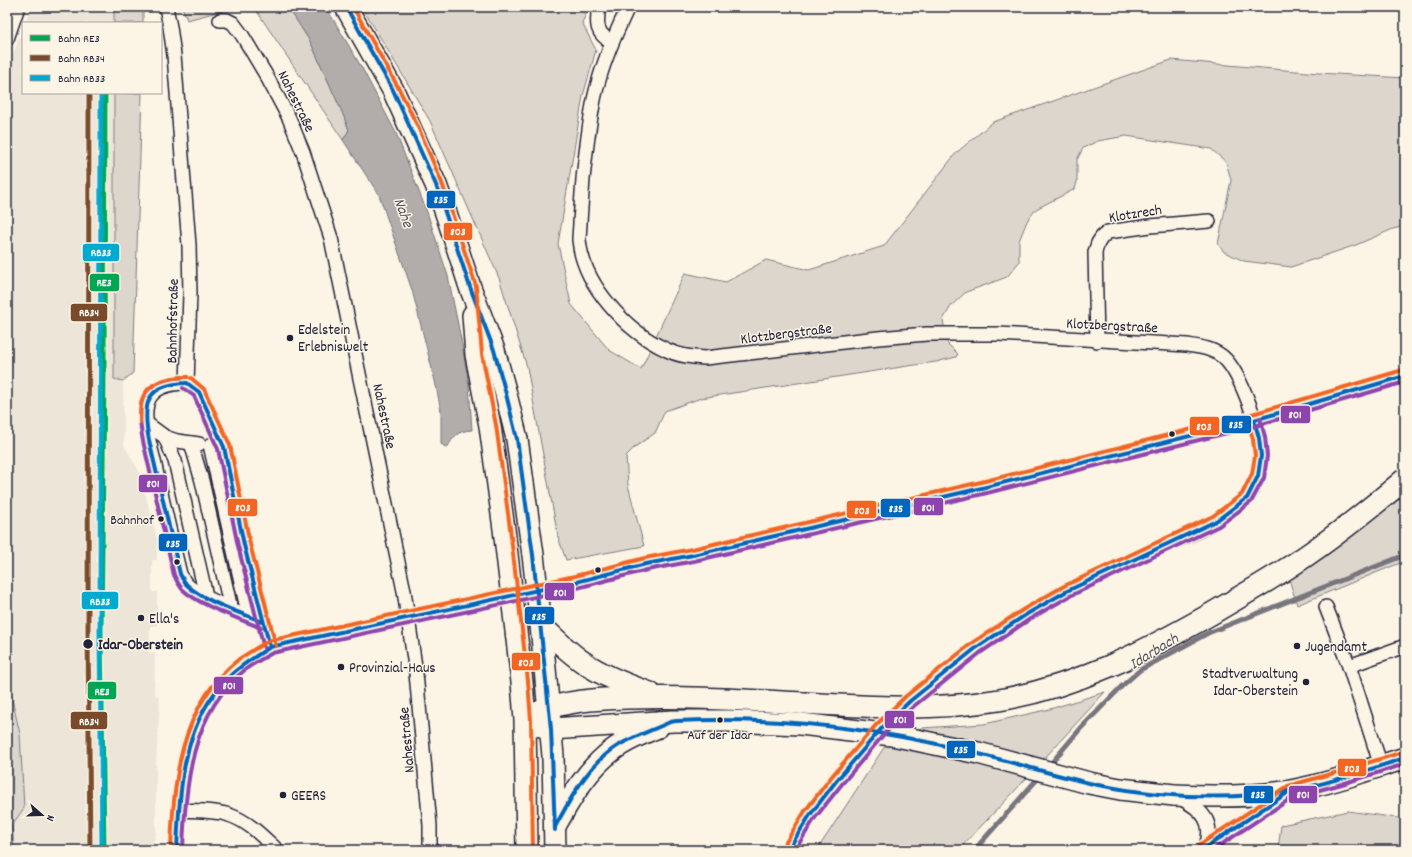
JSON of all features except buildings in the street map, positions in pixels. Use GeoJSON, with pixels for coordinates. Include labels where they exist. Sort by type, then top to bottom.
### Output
{"type":"FeatureCollection","features":[{"type":"Feature","properties":{"kind":"main road"},"geometry":{"type":"LineString","coordinates":[[346,7],[389,83],[412,129],[436,185],[470,287],[494,350],[506,394],[517,439],[533,555],[551,729],[555,850]]}},
{"type":"Feature","properties":{"kind":"main road"},"geometry":{"type":"LineString","coordinates":[[470,287],[476,355],[490,426],[515,619],[525,720],[527,850]]}},
{"type":"Feature","properties":{"kind":"main road"},"geometry":{"type":"LineString","coordinates":[[525,720],[534,714],[549,708],[580,701],[595,700],[660,697],[907,708],[970,704],[1027,695],[1084,678],[1148,649],[1255,589],[1352,523],[1405,479]]}},
{"type":"Feature","properties":{"kind":"main road"},"geometry":{"type":"LineString","coordinates":[[540,625],[572,654],[596,670],[628,685],[660,697]]}},
{"type":"Feature","properties":{"kind":"main road"},"geometry":{"type":"LineString","coordinates":[[525,720],[551,729],[673,721],[729,721],[801,724],[892,735],[963,750],[1089,783],[1120,789],[1174,795],[1230,797],[1291,790],[1328,782],[1405,758]]}},
{"type":"Feature","properties":{"kind":"main road"},"geometry":{"type":"LineString","coordinates":[[555,827],[568,802],[584,778],[604,757],[627,741],[673,721]]}},
{"type":"Feature","properties":{"kind":"street"},"geometry":{"type":"LineString","coordinates":[[7,39],[18,7]]}},
{"type":"Feature","properties":{"kind":"street","name":"Bahnhofstraße"},"geometry":{"type":"LineString","coordinates":[[166,7],[174,55],[189,245],[190,294],[187,383],[199,392],[224,447],[244,545],[270,647]]}},
{"type":"Feature","properties":{"kind":"street"},"geometry":{"type":"LineString","coordinates":[[599,7],[597,17],[601,35],[612,42]]}},
{"type":"Feature","properties":{"kind":"street","name":"Klotzbergstraße"},"geometry":{"type":"LineString","coordinates":[[628,7],[612,42],[595,96],[587,144],[581,197],[579,240],[585,264],[593,281],[607,302],[632,328],[648,340],[668,350],[686,356],[705,358],[878,338],[927,334],[999,334],[1097,341],[1187,345],[1215,351],[1225,358],[1241,382],[1254,420]]}},
{"type":"Feature","properties":{"kind":"street","name":"Nahestraße"},"geometry":{"type":"LineString","coordinates":[[220,20],[227,20],[233,23],[242,35],[289,118],[303,152],[331,238],[404,591],[416,673],[430,825],[430,850]]}},
{"type":"Feature","properties":{"kind":"street","name":"Klotzrech"},"geometry":{"type":"LineString","coordinates":[[1097,341],[1095,252],[1102,237],[1108,232],[1208,221]]}},
{"type":"Feature","properties":{"kind":"street"},"geometry":{"type":"LineString","coordinates":[[177,850],[182,772],[191,741],[203,709],[216,689],[231,675],[253,656],[270,647],[576,582],[646,564],[693,555],[982,488],[1254,420],[1405,376]]}},
{"type":"Feature","properties":{"kind":"street"},"geometry":{"type":"LineString","coordinates":[[187,383],[175,383],[160,387],[153,394],[147,404],[146,423],[158,484],[180,574],[186,584],[194,590],[231,609],[263,622]]}},
{"type":"Feature","properties":{"kind":"street"},"geometry":{"type":"LineString","coordinates":[[788,850],[810,815],[881,730],[910,701],[976,648],[1027,614],[1067,591],[1216,521],[1247,498],[1258,476],[1261,456],[1259,438],[1254,420]]}},
{"type":"Feature","properties":{"kind":"street"},"geometry":{"type":"LineString","coordinates":[[146,423],[165,437],[191,444],[224,447]]}},
{"type":"Feature","properties":{"kind":"street"},"geometry":{"type":"LineString","coordinates":[[165,437],[175,461],[206,596]]}},
{"type":"Feature","properties":{"kind":"street"},"geometry":{"type":"LineString","coordinates":[[191,444],[202,481],[231,609]]}},
{"type":"Feature","properties":{"kind":"street"},"geometry":{"type":"LineString","coordinates":[[210,445],[249,617]]}},
{"type":"Feature","properties":{"kind":"street"},"geometry":{"type":"LineString","coordinates":[[1326,607],[1349,666],[1381,766]]}},
{"type":"Feature","properties":{"kind":"street"},"geometry":{"type":"LineString","coordinates":[[1349,666],[1405,646]]}},
{"type":"Feature","properties":{"kind":"street"},"geometry":{"type":"LineString","coordinates":[[1204,849],[1291,790]]}},
{"type":"Feature","properties":{"kind":"street"},"geometry":{"type":"LineString","coordinates":[[1174,795],[1196,807],[1204,815],[1209,829],[1208,839],[1204,849]]}},
{"type":"Feature","properties":{"kind":"street"},"geometry":{"type":"LineString","coordinates":[[180,810],[205,811],[229,815],[242,821],[258,832],[277,850]]}},
{"type":"Feature","properties":{"kind":"shaded area"},"geometry":{"type":"Polygon","coordinates":[[[35,7],[114,7],[114,22],[25,22],[30,10],[35,7]]]}},
{"type":"Feature","properties":{"kind":"shaded area"},"geometry":{"type":"Polygon","coordinates":[[[114,7],[143,7],[143,22],[114,22],[114,7]]]}},
{"type":"Feature","properties":{"kind":"shaded area"},"geometry":{"type":"Polygon","coordinates":[[[182,7],[237,7],[187,20],[182,7]]]}},
{"type":"Feature","properties":{"kind":"shaded area"},"geometry":{"type":"Polygon","coordinates":[[[254,7],[288,7],[311,43],[342,112],[349,130],[343,140],[254,7]]]}},
{"type":"Feature","properties":{"kind":"shaded area"},"geometry":{"type":"Polygon","coordinates":[[[362,7],[589,7],[582,23],[596,50],[583,96],[558,244],[571,304],[609,350],[641,369],[685,273],[726,282],[766,260],[809,270],[884,246],[956,153],[993,122],[1171,60],[1319,73],[1405,78],[1405,226],[1393,229],[1356,245],[1291,267],[1244,261],[1224,252],[1218,244],[1231,180],[1226,162],[1211,149],[1126,136],[1098,141],[1083,148],[1077,160],[1077,182],[1075,189],[1036,209],[1027,221],[1019,241],[1019,262],[1007,277],[966,292],[951,306],[943,320],[947,343],[958,354],[956,357],[936,362],[701,398],[665,411],[655,433],[635,447],[626,456],[628,485],[644,546],[566,560],[558,537],[527,367],[499,278],[430,121],[362,7]]]}},
{"type":"Feature","properties":{"kind":"shaded area"},"geometry":{"type":"Polygon","coordinates":[[[22,31],[22,94],[114,94],[114,379],[123,381],[124,445],[139,471],[157,538],[157,560],[152,560],[152,592],[157,592],[157,626],[150,626],[149,653],[155,653],[154,692],[160,700],[156,764],[156,834],[149,850],[14,850],[12,825],[24,808],[20,734],[7,677],[7,70],[22,31]]]}},
{"type":"Feature","properties":{"kind":"shaded area"},"geometry":{"type":"Polygon","coordinates":[[[114,94],[142,94],[133,373],[123,381],[114,379],[114,94]]]}},
{"type":"Feature","properties":{"kind":"shaded area"},"geometry":{"type":"Polygon","coordinates":[[[1405,492],[1405,561],[1297,605],[1289,579],[1405,492]]]}},
{"type":"Feature","properties":{"kind":"shaded area"},"geometry":{"type":"Polygon","coordinates":[[[7,677],[20,734],[24,808],[12,825],[14,850],[7,850],[7,677]]]}},
{"type":"Feature","properties":{"kind":"shaded area"},"geometry":{"type":"Polygon","coordinates":[[[1105,692],[1010,796],[963,845],[956,850],[817,850],[885,746],[921,728],[984,724],[1050,709],[1105,692]]]}},
{"type":"Feature","properties":{"kind":"shaded area"},"geometry":{"type":"Polygon","coordinates":[[[1348,811],[1405,819],[1405,850],[1278,850],[1281,825],[1348,811]]]}},
{"type":"Feature","properties":{"kind":"water","name":"Nahe"},"geometry":{"type":"Polygon","coordinates":[[[288,7],[326,7],[362,68],[396,133],[427,212],[448,276],[469,385],[472,430],[456,435],[447,448],[441,444],[441,411],[412,290],[379,195],[343,140],[349,130],[342,112],[311,43],[288,7]]]}},
{"type":"Feature","properties":{"kind":"waterway","name":"Idarbach"},"geometry":{"type":"LineString","coordinates":[[1048,767],[1081,728],[1122,686],[1140,670],[1208,633],[1405,555]]}},
{"type":"Feature","properties":{"kind":"waterway","name":"Idarbach"},"geometry":{"type":"LineString","coordinates":[[972,850],[977,847],[1040,776]]}},
{"type":"Feature","properties":{"kind":"rail line","name":"RB34"},"geometry":{"type":"LineString","coordinates":[[89,94],[88,632],[90,850]]}},
{"type":"Feature","properties":{"kind":"rail line","name":"RB33"},"geometry":{"type":"LineString","coordinates":[[101,94],[100,632],[102,850]]}},
{"type":"Feature","properties":{"kind":"rail line","name":"RE3"},"geometry":{"type":"LineString","coordinates":[[104,850],[101,632],[105,94]]}},
{"type":"Feature","properties":{"kind":"transit line","name":"835"},"geometry":{"type":"LineString","coordinates":[[346,7],[393,90],[436,185],[470,287],[494,350],[506,394],[517,439],[533,555],[551,729],[555,830]]}},
{"type":"Feature","properties":{"kind":"transit line","name":"803"},"geometry":{"type":"LineString","coordinates":[[353,7],[398,87],[418,127],[442,183],[476,286],[482,354],[496,425],[528,681],[531,720],[533,850]]}},
{"type":"Feature","properties":{"kind":"transit line","name":"803"},"geometry":{"type":"LineString","coordinates":[[171,850],[174,798],[178,771],[192,721],[204,699],[219,678],[239,659],[268,641],[575,576],[645,558],[692,549],[981,482],[1252,414],[1403,370]]}},
{"type":"Feature","properties":{"kind":"transit line","name":"835"},"geometry":{"type":"LineString","coordinates":[[177,850],[179,806],[185,762],[198,721],[222,684],[244,664],[270,647],[576,582],[646,564],[693,555],[982,488],[1254,420],[1405,376]]}},
{"type":"Feature","properties":{"kind":"transit line","name":"801"},"geometry":{"type":"LineString","coordinates":[[187,377],[172,378],[151,387],[145,394],[141,403],[140,414],[143,441],[174,575],[182,589],[199,601],[261,628]]}},
{"type":"Feature","properties":{"kind":"transit line","name":"803"},"geometry":{"type":"LineString","coordinates":[[140,422],[141,403],[148,390],[159,382],[172,378],[187,377]]}},
{"type":"Feature","properties":{"kind":"transit line","name":"803"},"geometry":{"type":"LineString","coordinates":[[191,378],[204,389],[230,445],[250,544],[276,646]]}},
{"type":"Feature","properties":{"kind":"transit line","name":"801"},"geometry":{"type":"LineString","coordinates":[[183,850],[189,776],[202,728],[213,706],[228,686],[246,669],[272,653],[577,588],[647,570],[694,561],[983,494],[1255,426],[1405,382]]}},
{"type":"Feature","properties":{"kind":"transit line","name":"835"},"geometry":{"type":"LineString","coordinates":[[187,383],[173,384],[162,387],[155,392],[150,398],[146,416],[149,440],[180,574],[187,585],[194,591],[223,606],[263,622]]}},
{"type":"Feature","properties":{"kind":"transit line","name":"835"},"geometry":{"type":"LineString","coordinates":[[187,383],[199,392],[224,447],[244,545],[270,647]]}},
{"type":"Feature","properties":{"kind":"transit line","name":"801"},"geometry":{"type":"LineString","coordinates":[[183,388],[194,396],[218,449],[238,546],[264,648]]}},
{"type":"Feature","properties":{"kind":"transit line","name":"801"},"geometry":{"type":"LineString","coordinates":[[795,850],[815,818],[885,733],[914,706],[980,653],[1030,619],[1070,596],[1219,526],[1251,502],[1264,478],[1267,456],[1265,437],[1260,418]]}},
{"type":"Feature","properties":{"kind":"transit line","name":"835"},"geometry":{"type":"LineString","coordinates":[[788,850],[810,815],[837,780],[881,729],[910,701],[976,648],[1027,614],[1067,591],[1216,521],[1247,498],[1258,476],[1261,456],[1259,438],[1254,420]]}},
{"type":"Feature","properties":{"kind":"transit line","name":"803"},"geometry":{"type":"LineString","coordinates":[[783,847],[805,811],[832,776],[876,725],[906,696],[972,643],[1024,609],[1064,586],[1213,516],[1242,494],[1252,474],[1255,456],[1253,439],[1248,422]]}},
{"type":"Feature","properties":{"kind":"transit line","name":"835"},"geometry":{"type":"LineString","coordinates":[[555,827],[575,792],[598,761],[619,745],[670,722],[676,721],[710,720],[779,722],[883,734],[969,751],[1098,785],[1156,794],[1175,795],[1215,797],[1254,795],[1292,790],[1349,776],[1405,758]]}},
{"type":"Feature","properties":{"kind":"transit line","name":"803"},"geometry":{"type":"LineString","coordinates":[[1199,845],[1288,786],[1403,752]]}},
{"type":"Feature","properties":{"kind":"transit line","name":"801"},"geometry":{"type":"LineString","coordinates":[[1213,850],[1293,797],[1342,784],[1405,764]]}},
{"type":"Feature","properties":{"kind":"transit line","name":"835"},"geometry":{"type":"LineString","coordinates":[[1202,850],[1287,793]]}},
{"type":"Feature","properties":{"kind":"place","name":"Edelstein Erlebniswelt"},"geometry":{"type":"Point","coordinates":[290,338]}},
{"type":"Feature","properties":{"kind":"place","name":"Bahnhof"},"geometry":{"type":"Point","coordinates":[161,519]}},
{"type":"Feature","properties":{"kind":"place","name":"Ella's"},"geometry":{"type":"Point","coordinates":[141,618]}},
{"type":"Feature","properties":{"kind":"place","name":"Idar-Oberstein"},"geometry":{"type":"Point","coordinates":[88,644]}},
{"type":"Feature","properties":{"kind":"place","name":"Jugendamt"},"geometry":{"type":"Point","coordinates":[1297,646]}},
{"type":"Feature","properties":{"kind":"place","name":"Provinzial-Haus"},"geometry":{"type":"Point","coordinates":[341,667]}},
{"type":"Feature","properties":{"kind":"place","name":"Stadtverwaltung Idar-Oberstein"},"geometry":{"type":"Point","coordinates":[1306,682]}},
{"type":"Feature","properties":{"kind":"place","name":"Auf der Idar"},"geometry":{"type":"Point","coordinates":[720,720]}},
{"type":"Feature","properties":{"kind":"place","name":"GEERS"},"geometry":{"type":"Point","coordinates":[283,795]}}]}
